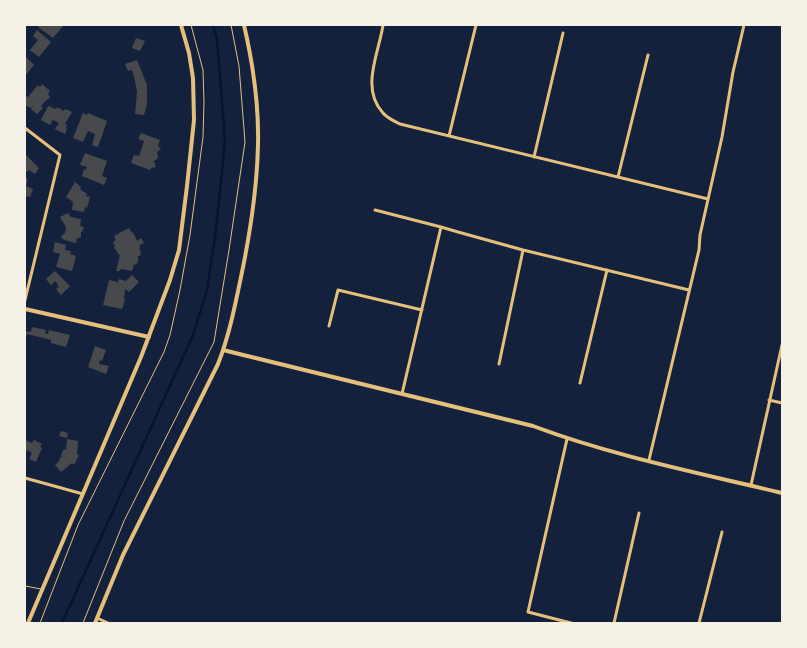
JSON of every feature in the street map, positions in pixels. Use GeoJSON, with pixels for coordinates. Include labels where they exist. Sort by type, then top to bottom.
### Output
{"type":"FeatureCollection","features":[{"type":"Feature","properties":{"kind":"street"},"geometry":{"type":"LineString","coordinates":[[28,623],[149,338],[179,250],[194,120],[193,78],[189,53],[181,25]]}},
{"type":"Feature","properties":{"kind":"street"},"geometry":{"type":"LineString","coordinates":[[95,623],[123,555],[218,364],[233,313],[253,206],[258,145],[257,105],[251,55],[244,25]]}},
{"type":"Feature","properties":{"kind":"street"},"geometry":{"type":"LineString","coordinates":[[383,25],[371,81],[372,94],[377,106],[384,114],[400,124],[708,199]]}},
{"type":"Feature","properties":{"kind":"street"},"geometry":{"type":"LineString","coordinates":[[449,136],[476,25]]}},
{"type":"Feature","properties":{"kind":"street"},"geometry":{"type":"LineString","coordinates":[[649,460],[699,250],[700,235],[744,25]]}},
{"type":"Feature","properties":{"kind":"street"},"geometry":{"type":"LineString","coordinates":[[534,157],[563,33]]}},
{"type":"Feature","properties":{"kind":"street"},"geometry":{"type":"LineString","coordinates":[[618,177],[648,55]]}},
{"type":"Feature","properties":{"kind":"street"},"geometry":{"type":"LineString","coordinates":[[25,128],[60,155],[25,300]]}},
{"type":"Feature","properties":{"kind":"street"},"geometry":{"type":"LineString","coordinates":[[375,210],[524,250],[689,290]]}},
{"type":"Feature","properties":{"kind":"street"},"geometry":{"type":"LineString","coordinates":[[402,394],[441,227]]}},
{"type":"Feature","properties":{"kind":"street"},"geometry":{"type":"LineString","coordinates":[[498,364],[524,250]]}},
{"type":"Feature","properties":{"kind":"street"},"geometry":{"type":"LineString","coordinates":[[580,383],[607,270]]}},
{"type":"Feature","properties":{"kind":"street"},"geometry":{"type":"LineString","coordinates":[[329,326],[338,290],[422,310]]}},
{"type":"Feature","properties":{"kind":"street"},"geometry":{"type":"LineString","coordinates":[[25,309],[149,338]]}},
{"type":"Feature","properties":{"kind":"street"},"geometry":{"type":"LineString","coordinates":[[751,485],[782,345]]}},
{"type":"Feature","properties":{"kind":"street"},"geometry":{"type":"LineString","coordinates":[[223,350],[533,426],[567,439],[782,493]]}},
{"type":"Feature","properties":{"kind":"street"},"geometry":{"type":"LineString","coordinates":[[769,400],[782,403]]}},
{"type":"Feature","properties":{"kind":"street"},"geometry":{"type":"LineString","coordinates":[[567,439],[528,612],[571,623]]}},
{"type":"Feature","properties":{"kind":"street"},"geometry":{"type":"LineString","coordinates":[[25,478],[83,494]]}},
{"type":"Feature","properties":{"kind":"street"},"geometry":{"type":"LineString","coordinates":[[614,623],[639,513]]}},
{"type":"Feature","properties":{"kind":"street"},"geometry":{"type":"LineString","coordinates":[[699,623],[722,532]]}},
{"type":"Feature","properties":{"kind":"street"},"geometry":{"type":"LineString","coordinates":[[97,618],[108,623]]}},
{"type":"Feature","properties":{"kind":"lane"},"geometry":{"type":"LineString","coordinates":[[25,586],[42,589]]}},
{"type":"Feature","properties":{"kind":"path"},"geometry":{"type":"LineString","coordinates":[[83,623],[124,521],[214,342],[245,142],[239,66],[231,25]]}},
{"type":"Feature","properties":{"kind":"building"},"geometry":{"type":"Polygon","coordinates":[[[40,25],[64,25],[53,38],[38,27],[40,25]]]}},
{"type":"Feature","properties":{"kind":"building"},"geometry":{"type":"Polygon","coordinates":[[[37,30],[51,42],[39,57],[30,50],[38,40],[33,36],[37,30]]]}},
{"type":"Feature","properties":{"kind":"building"},"geometry":{"type":"Polygon","coordinates":[[[136,38],[145,41],[140,51],[132,48],[136,38]]]}},
{"type":"Feature","properties":{"kind":"building"},"geometry":{"type":"Polygon","coordinates":[[[25,58],[34,65],[25,76],[25,58]]]}},
{"type":"Feature","properties":{"kind":"building"},"geometry":{"type":"Polygon","coordinates":[[[137,60],[147,85],[147,104],[144,115],[135,114],[137,92],[135,81],[132,70],[128,71],[125,64],[137,60]]]}},
{"type":"Feature","properties":{"kind":"building"},"geometry":{"type":"Polygon","coordinates":[[[42,84],[50,91],[48,94],[50,98],[44,102],[41,107],[43,108],[37,114],[31,109],[34,105],[31,108],[25,105],[25,98],[38,85],[40,87],[42,84]]]}},
{"type":"Feature","properties":{"kind":"building"},"geometry":{"type":"Polygon","coordinates":[[[48,106],[72,112],[65,124],[67,129],[65,134],[55,129],[59,123],[53,120],[50,125],[41,120],[48,106]]]}},
{"type":"Feature","properties":{"kind":"building"},"geometry":{"type":"Polygon","coordinates":[[[83,113],[87,115],[88,113],[107,121],[98,147],[92,145],[95,134],[88,131],[83,142],[73,138],[83,113]]]}},
{"type":"Feature","properties":{"kind":"building"},"geometry":{"type":"Polygon","coordinates":[[[141,133],[160,140],[158,146],[161,149],[157,152],[158,158],[154,161],[156,167],[150,170],[131,163],[134,155],[139,156],[144,141],[138,139],[141,133]]]}},
{"type":"Feature","properties":{"kind":"building"},"geometry":{"type":"Polygon","coordinates":[[[85,153],[107,161],[102,176],[107,178],[104,185],[82,176],[84,169],[86,170],[87,167],[80,165],[85,153]]]}},
{"type":"Feature","properties":{"kind":"building"},"geometry":{"type":"Polygon","coordinates":[[[25,154],[39,168],[35,174],[25,170],[25,154]]]}},
{"type":"Feature","properties":{"kind":"building"},"geometry":{"type":"Polygon","coordinates":[[[25,178],[28,179],[26,186],[33,189],[30,197],[25,196],[25,178]]]}},
{"type":"Feature","properties":{"kind":"building"},"geometry":{"type":"Polygon","coordinates":[[[75,182],[87,194],[86,196],[90,197],[84,212],[72,210],[73,202],[66,197],[75,182]]]}},
{"type":"Feature","properties":{"kind":"building"},"geometry":{"type":"Polygon","coordinates":[[[68,213],[71,217],[81,219],[80,226],[84,227],[81,237],[77,238],[76,243],[64,240],[61,237],[65,233],[66,227],[60,217],[68,213]]]}},
{"type":"Feature","properties":{"kind":"building"},"geometry":{"type":"Polygon","coordinates":[[[129,228],[137,241],[141,238],[144,243],[140,245],[140,256],[138,256],[138,261],[136,265],[134,264],[132,271],[121,269],[116,271],[120,255],[114,247],[113,242],[116,240],[114,236],[129,228]]]}},
{"type":"Feature","properties":{"kind":"building"},"geometry":{"type":"Polygon","coordinates":[[[55,242],[66,245],[65,250],[71,251],[70,254],[76,256],[72,271],[56,267],[60,254],[53,252],[55,242]]]}},
{"type":"Feature","properties":{"kind":"building"},"geometry":{"type":"Polygon","coordinates":[[[55,271],[70,286],[61,295],[56,289],[59,287],[57,286],[58,284],[55,281],[51,285],[46,279],[55,271]]]}},
{"type":"Feature","properties":{"kind":"building"},"geometry":{"type":"Polygon","coordinates":[[[132,275],[139,282],[129,292],[125,289],[125,300],[122,309],[103,305],[109,280],[118,282],[119,279],[126,281],[132,275]]]}},
{"type":"Feature","properties":{"kind":"building"},"geometry":{"type":"Polygon","coordinates":[[[32,327],[46,330],[45,333],[48,334],[49,330],[70,335],[66,347],[51,343],[51,340],[27,334],[25,340],[25,331],[31,332],[32,327]]]}},
{"type":"Feature","properties":{"kind":"building"},"geometry":{"type":"Polygon","coordinates":[[[95,346],[106,350],[99,364],[109,366],[106,374],[88,367],[95,346]]]}},
{"type":"Feature","properties":{"kind":"building"},"geometry":{"type":"Polygon","coordinates":[[[61,431],[68,433],[67,438],[59,436],[61,431]]]}},
{"type":"Feature","properties":{"kind":"building"},"geometry":{"type":"Polygon","coordinates":[[[67,439],[78,441],[77,454],[79,455],[74,465],[72,463],[61,472],[55,465],[60,460],[64,449],[66,450],[67,439]]]}},
{"type":"Feature","properties":{"kind":"building"},"geometry":{"type":"Polygon","coordinates":[[[25,440],[32,443],[34,440],[42,444],[36,462],[29,459],[32,453],[27,450],[25,454],[25,440]]]}},
{"type":"Feature","properties":{"kind":"waterway"},"geometry":{"type":"LineString","coordinates":[[62,623],[193,335],[207,290],[216,230],[225,141],[217,38],[213,25]]}}]}
